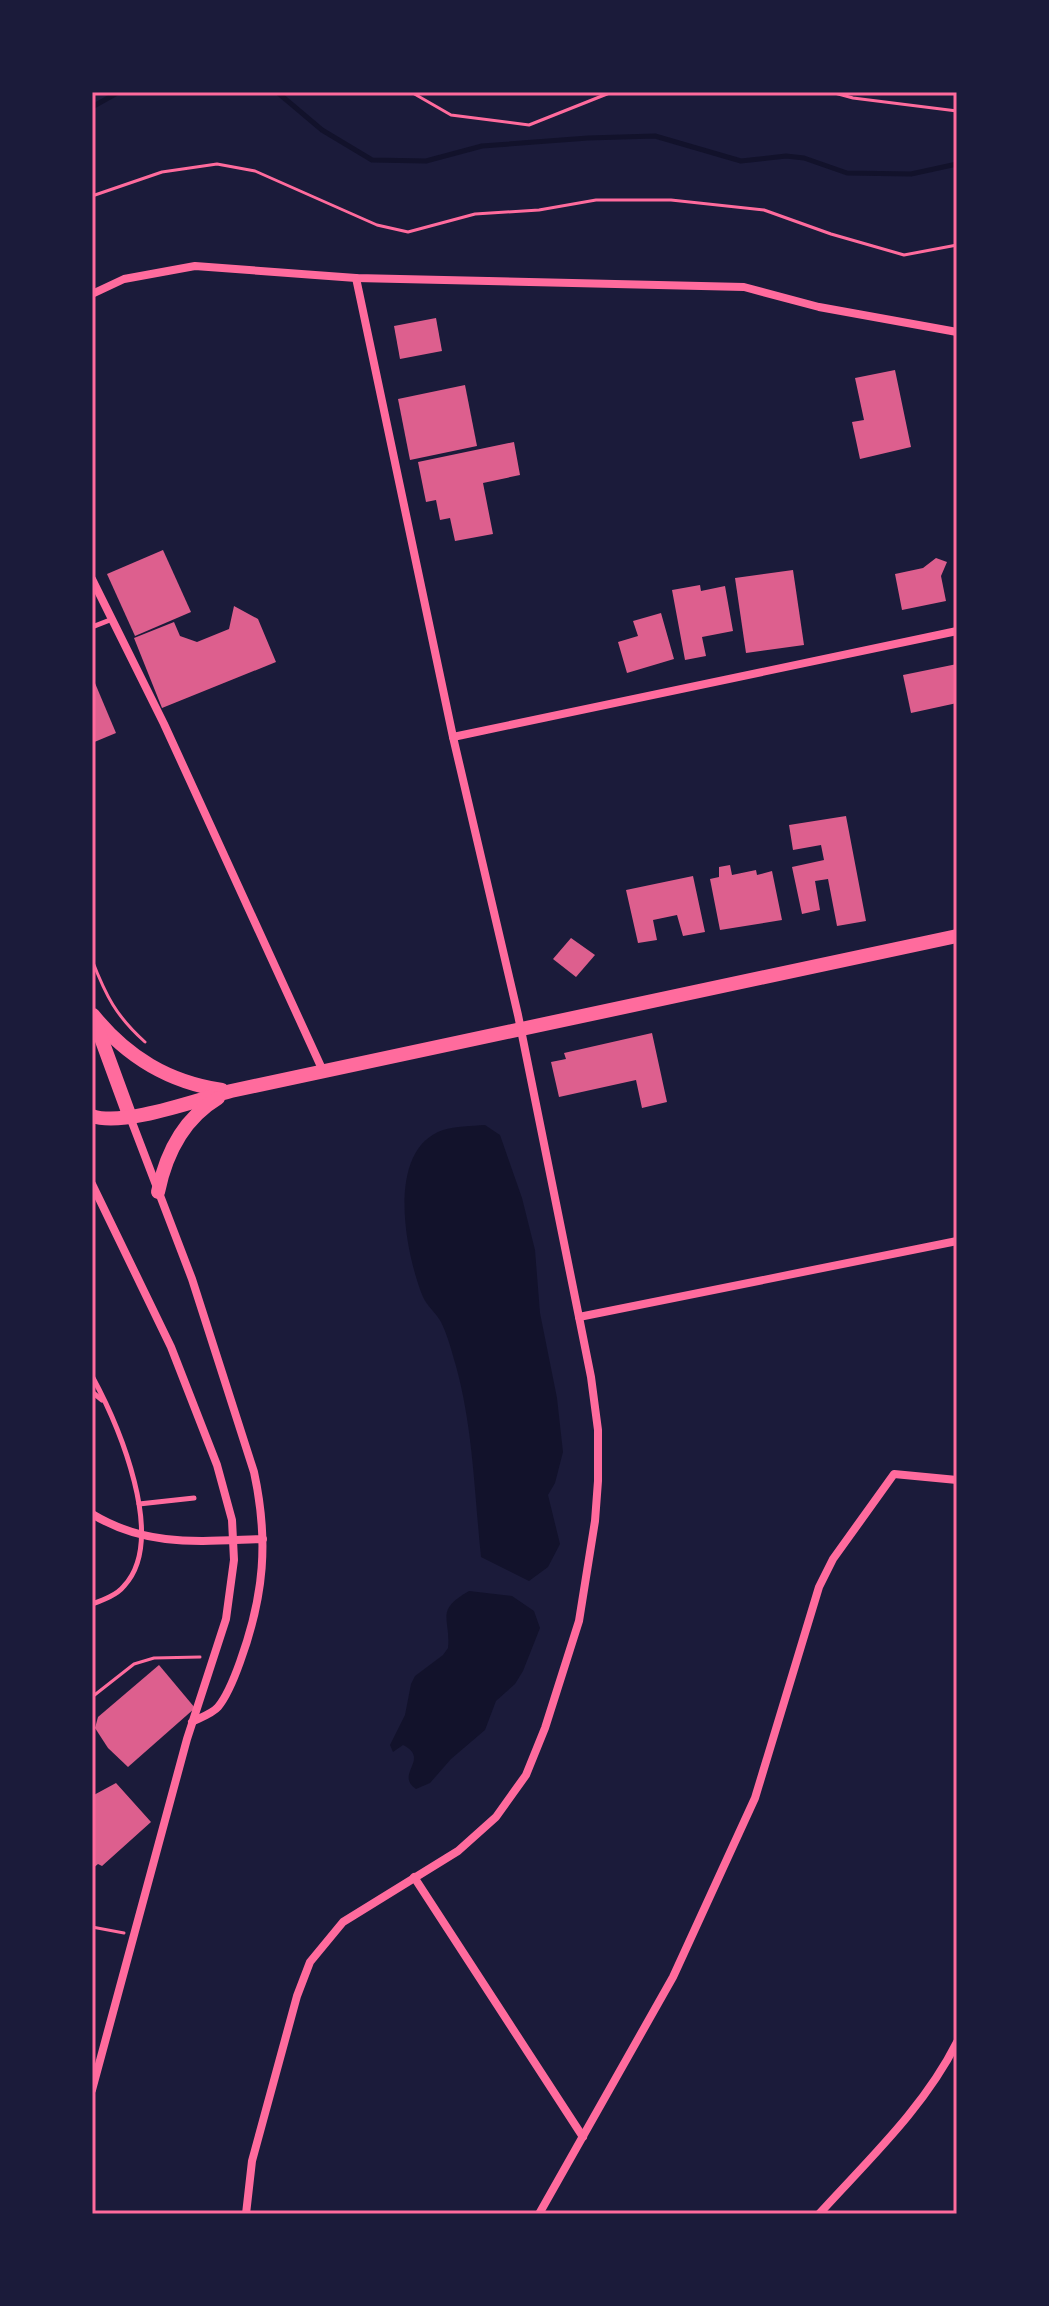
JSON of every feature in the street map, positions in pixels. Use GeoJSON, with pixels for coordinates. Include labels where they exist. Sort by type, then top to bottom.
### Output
{"type":"FeatureCollection","features":[{"type":"Feature","properties":{"kind":"main road"},"geometry":{"type":"LineString","coordinates":[[92,1116],[110,1120],[130,1117],[231,1091],[957,936]]}},
{"type":"Feature","properties":{"kind":"main road"},"geometry":{"type":"LineString","coordinates":[[92,1014],[110,1036],[153,1069],[204,1087],[231,1091]]}},
{"type":"Feature","properties":{"kind":"main road"},"geometry":{"type":"LineString","coordinates":[[92,1014],[130,1117]]}},
{"type":"Feature","properties":{"kind":"main road"},"geometry":{"type":"LineString","coordinates":[[158,1192],[163,1166],[189,1122],[208,1104],[231,1091]]}},
{"type":"Feature","properties":{"kind":"street"},"geometry":{"type":"LineString","coordinates":[[92,294],[124,279],[195,266],[356,278],[744,287],[819,307],[957,332]]}},
{"type":"Feature","properties":{"kind":"street"},"geometry":{"type":"LineString","coordinates":[[246,2214],[252,2161],[297,1996],[310,1962],[343,1922],[458,1851],[496,1817],[526,1775],[545,1728],[579,1621],[595,1521],[598,1481],[598,1430],[579,1317],[520,1029],[453,737],[356,278]]}},
{"type":"Feature","properties":{"kind":"street"},"geometry":{"type":"LineString","coordinates":[[92,579],[164,724],[323,1071]]}},
{"type":"Feature","properties":{"kind":"street"},"geometry":{"type":"LineString","coordinates":[[453,737],[957,631]]}},
{"type":"Feature","properties":{"kind":"street"},"geometry":{"type":"LineString","coordinates":[[130,1117],[192,1279],[261,1502],[264,1559],[253,1626],[218,1708],[192,1722]]}},
{"type":"Feature","properties":{"kind":"street"},"geometry":{"type":"LineString","coordinates":[[92,1184],[171,1347],[217,1465],[228,1501],[234,1540],[231,1594],[226,1619],[192,1722],[92,2090]]}},
{"type":"Feature","properties":{"kind":"street"},"geometry":{"type":"LineString","coordinates":[[579,1317],[957,1241]]}},
{"type":"Feature","properties":{"kind":"street"},"geometry":{"type":"LineString","coordinates":[[539,2214],[673,1977],[755,1798],[819,1587],[833,1559],[894,1474],[957,1480]]}},
{"type":"Feature","properties":{"kind":"street"},"geometry":{"type":"LineString","coordinates":[[92,1514],[112,1525],[143,1535],[179,1542],[263,1539]]}},
{"type":"Feature","properties":{"kind":"street"},"geometry":{"type":"LineString","coordinates":[[414,1877],[583,2137]]}},
{"type":"Feature","properties":{"kind":"street"},"geometry":{"type":"LineString","coordinates":[[819,2214],[924,2096],[941,2074],[957,2042]]}},
{"type":"Feature","properties":{"kind":"lane"},"geometry":{"type":"LineString","coordinates":[[92,627],[110,620]]}},
{"type":"Feature","properties":{"kind":"lane"},"geometry":{"type":"LineString","coordinates":[[92,1376],[124,1449],[139,1504],[143,1535],[134,1572],[123,1588],[92,1604]]}},
{"type":"Feature","properties":{"kind":"lane"},"geometry":{"type":"LineString","coordinates":[[92,1392],[106,1403]]}},
{"type":"Feature","properties":{"kind":"lane"},"geometry":{"type":"LineString","coordinates":[[139,1504],[194,1498]]}},
{"type":"Feature","properties":{"kind":"path"},"geometry":{"type":"LineString","coordinates":[[411,92],[451,115],[529,125],[612,92]]}},
{"type":"Feature","properties":{"kind":"path"},"geometry":{"type":"LineString","coordinates":[[831,92],[864,100],[957,111]]}},
{"type":"Feature","properties":{"kind":"path"},"geometry":{"type":"LineString","coordinates":[[92,196],[162,172],[217,164],[255,171],[377,225],[408,232],[475,214],[539,210],[596,200],[671,200],[764,210],[904,255],[957,245]]}},
{"type":"Feature","properties":{"kind":"path"},"geometry":{"type":"LineString","coordinates":[[92,960],[108,999],[128,1026],[151,1047]]}},
{"type":"Feature","properties":{"kind":"path"},"geometry":{"type":"LineString","coordinates":[[92,1697],[134,1664],[154,1658],[212,1657]]}},
{"type":"Feature","properties":{"kind":"path"},"geometry":{"type":"LineString","coordinates":[[92,1927],[134,1935]]}},
{"type":"Feature","properties":{"kind":"shaded area"},"geometry":{"type":"Polygon","coordinates":[[[485,1125],[500,1135],[522,1198],[535,1250],[540,1313],[557,1398],[563,1452],[555,1483],[548,1495],[560,1544],[548,1567],[529,1581],[481,1557],[472,1456],[460,1381],[443,1326],[423,1297],[406,1231],[406,1181],[413,1159],[425,1141],[443,1130],[485,1125]]]}},
{"type":"Feature","properties":{"kind":"shaded area"},"geometry":{"type":"Polygon","coordinates":[[[469,1591],[512,1596],[534,1611],[540,1628],[523,1671],[515,1684],[496,1701],[485,1730],[451,1759],[430,1783],[416,1789],[409,1778],[414,1761],[411,1750],[403,1745],[393,1752],[390,1745],[405,1715],[415,1676],[448,1648],[446,1616],[451,1604],[469,1591]]]}},
{"type":"Feature","properties":{"kind":"building"},"geometry":{"type":"Polygon","coordinates":[[[436,318],[442,351],[400,359],[394,326],[436,318]]]}},
{"type":"Feature","properties":{"kind":"building"},"geometry":{"type":"Polygon","coordinates":[[[895,370],[911,447],[860,459],[852,422],[864,420],[855,378],[895,370]]]}},
{"type":"Feature","properties":{"kind":"building"},"geometry":{"type":"Polygon","coordinates":[[[465,385],[477,446],[410,460],[398,399],[465,385]]]}},
{"type":"Feature","properties":{"kind":"building"},"geometry":{"type":"Polygon","coordinates":[[[514,442],[520,475],[483,483],[493,534],[455,541],[450,518],[440,520],[436,500],[426,502],[418,462],[514,442]]]}},
{"type":"Feature","properties":{"kind":"building"},"geometry":{"type":"Polygon","coordinates":[[[163,550],[191,612],[135,636],[107,574],[163,550]]]}},
{"type":"Feature","properties":{"kind":"building"},"geometry":{"type":"Polygon","coordinates":[[[936,558],[947,562],[941,576],[946,601],[902,610],[895,574],[923,568],[936,558]]]}},
{"type":"Feature","properties":{"kind":"building"},"geometry":{"type":"Polygon","coordinates":[[[793,570],[804,645],[746,653],[735,578],[793,570]]]}},
{"type":"Feature","properties":{"kind":"building"},"geometry":{"type":"Polygon","coordinates":[[[700,585],[701,591],[725,586],[733,631],[702,637],[706,656],[685,660],[672,590],[700,585]]]}},
{"type":"Feature","properties":{"kind":"building"},"geometry":{"type":"Polygon","coordinates":[[[234,606],[258,619],[276,662],[162,708],[134,638],[174,622],[180,636],[197,642],[229,629],[234,606]]]}},
{"type":"Feature","properties":{"kind":"building"},"geometry":{"type":"Polygon","coordinates":[[[661,613],[674,659],[627,673],[618,642],[638,636],[633,621],[661,613]]]}},
{"type":"Feature","properties":{"kind":"building"},"geometry":{"type":"Polygon","coordinates":[[[957,664],[957,703],[911,713],[903,675],[957,664]]]}},
{"type":"Feature","properties":{"kind":"building"},"geometry":{"type":"Polygon","coordinates":[[[92,676],[116,733],[92,743],[92,676]]]}},
{"type":"Feature","properties":{"kind":"building"},"geometry":{"type":"Polygon","coordinates":[[[846,816],[866,921],[837,926],[828,879],[815,881],[820,910],[802,914],[792,867],[824,860],[821,845],[793,850],[789,825],[846,816]]]}},
{"type":"Feature","properties":{"kind":"building"},"geometry":{"type":"Polygon","coordinates":[[[730,865],[732,875],[756,870],[757,875],[772,871],[782,920],[720,930],[710,879],[719,877],[719,867],[730,865]]]}},
{"type":"Feature","properties":{"kind":"building"},"geometry":{"type":"Polygon","coordinates":[[[693,876],[705,932],[683,936],[677,915],[653,920],[657,940],[638,943],[626,890],[693,876]]]}},
{"type":"Feature","properties":{"kind":"building"},"geometry":{"type":"Polygon","coordinates":[[[571,938],[595,955],[576,977],[553,959],[571,938]]]}},
{"type":"Feature","properties":{"kind":"building"},"geometry":{"type":"Polygon","coordinates":[[[652,1033],[667,1102],[642,1108],[636,1080],[559,1097],[551,1062],[566,1059],[564,1053],[652,1033]]]}},
{"type":"Feature","properties":{"kind":"building"},"geometry":{"type":"Polygon","coordinates":[[[159,1665],[195,1708],[128,1767],[108,1748],[95,1728],[98,1717],[159,1665]]]}},
{"type":"Feature","properties":{"kind":"building"},"geometry":{"type":"Polygon","coordinates":[[[116,1783],[151,1822],[102,1866],[98,1864],[92,1869],[92,1796],[116,1783]]]}},
{"type":"Feature","properties":{"kind":"waterway"},"geometry":{"type":"LineString","coordinates":[[92,107],[119,92]]}},
{"type":"Feature","properties":{"kind":"waterway"},"geometry":{"type":"LineString","coordinates":[[277,92],[322,130],[372,160],[426,161],[482,146],[655,136],[741,161],[786,156],[804,158],[847,173],[911,174],[957,164]]}}]}
